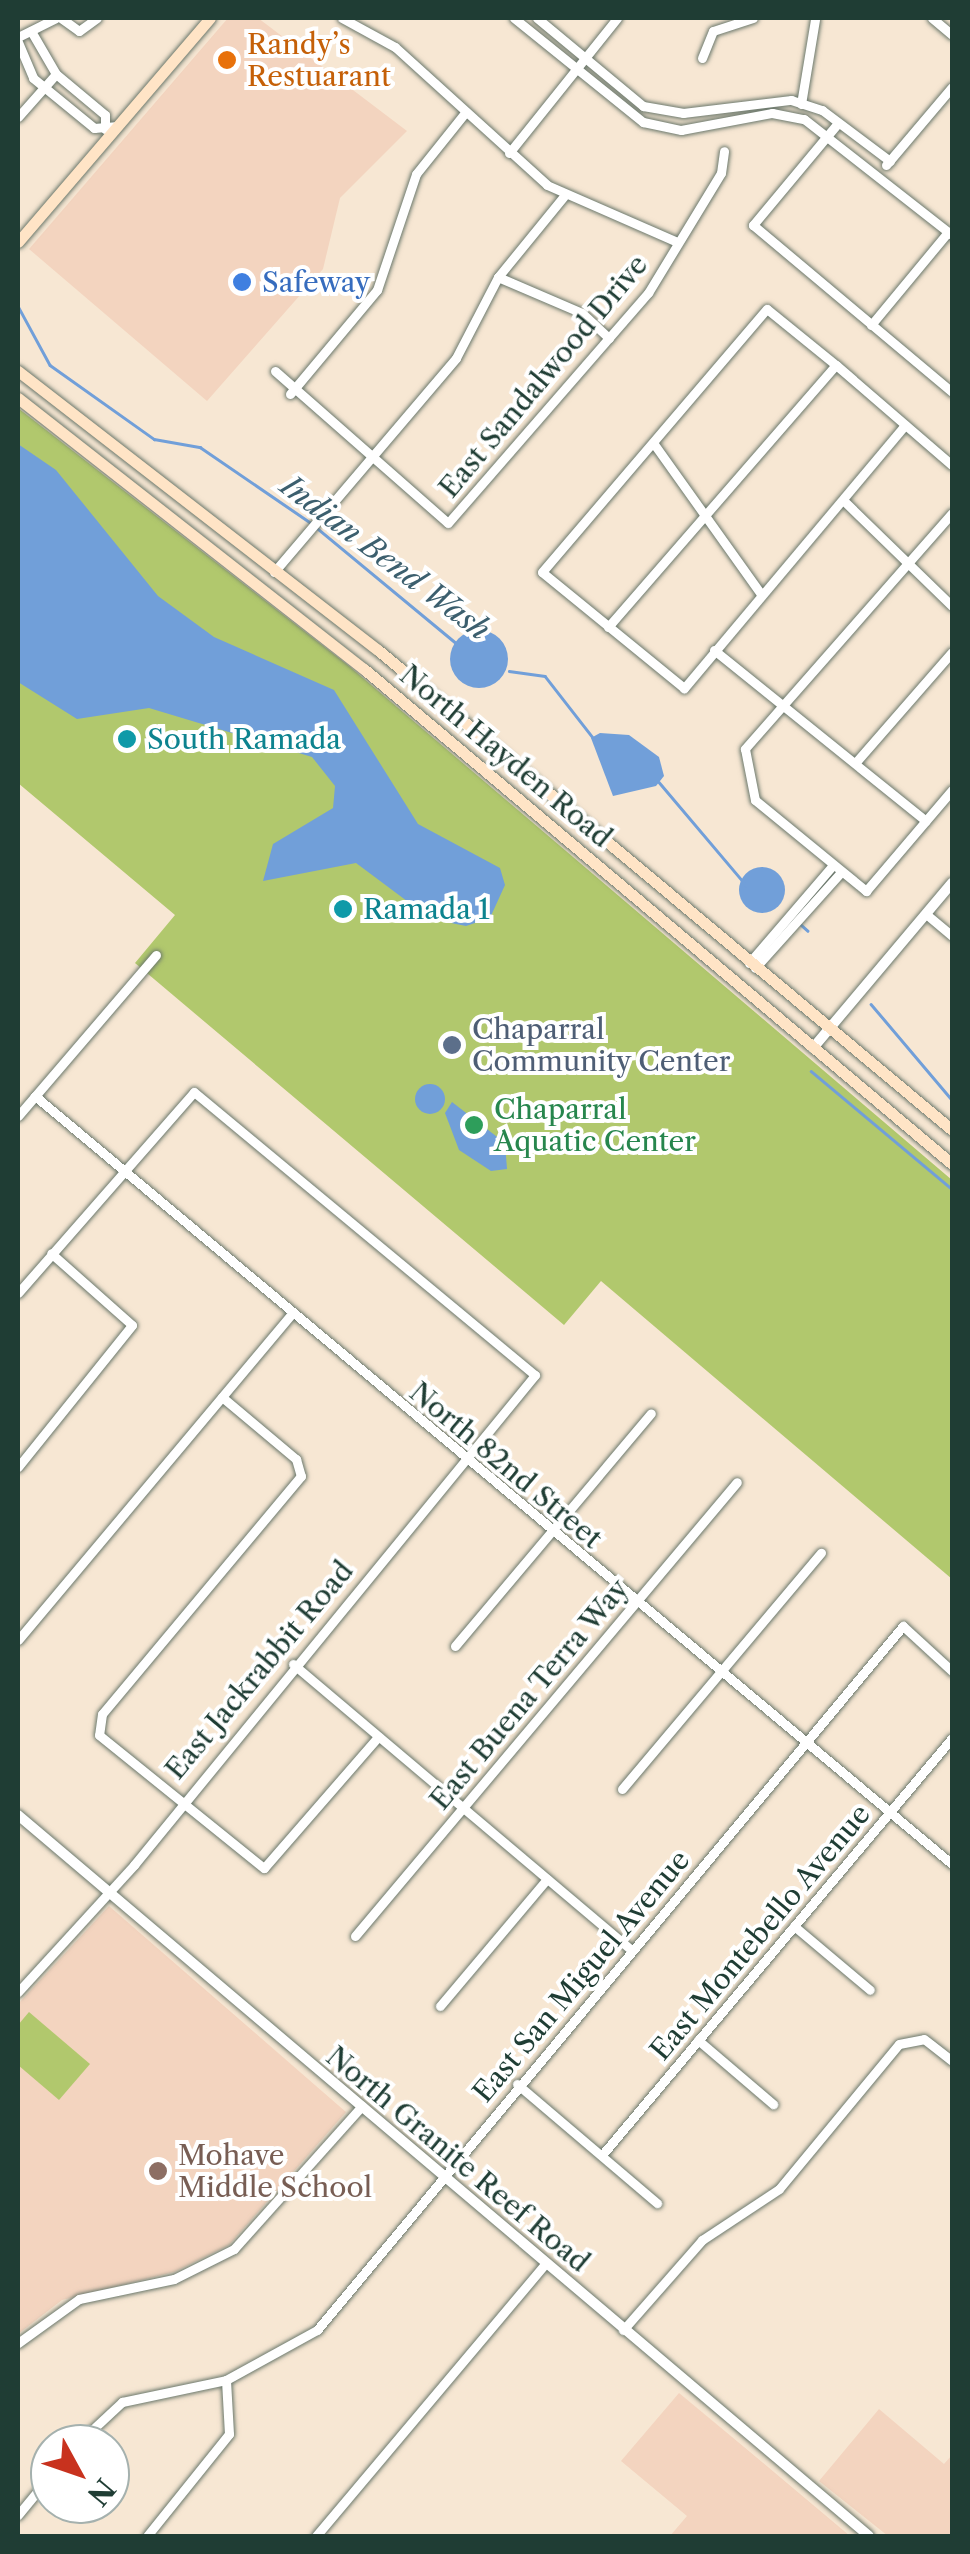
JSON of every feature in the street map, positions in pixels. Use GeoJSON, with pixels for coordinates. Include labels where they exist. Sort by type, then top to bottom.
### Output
{"type":"FeatureCollection","features":[{"type":"Feature","properties":{"kind":"main road"},"geometry":{"type":"LineString","coordinates":[[18,242],[104,143],[111,127],[210,18]]}},
{"type":"Feature","properties":{"kind":"main road","name":"North Hayden Road"},"geometry":{"type":"LineString","coordinates":[[18,370],[273,572],[952,1130]]}},
{"type":"Feature","properties":{"kind":"main road","name":"North Hayden Road"},"geometry":{"type":"LineString","coordinates":[[18,398],[388,688],[952,1164]]}},
{"type":"Feature","properties":{"kind":"street"},"geometry":{"type":"LineString","coordinates":[[96,18],[80,30],[59,18],[18,40],[44,87],[67,106],[111,127]]}},
{"type":"Feature","properties":{"kind":"street"},"geometry":{"type":"LineString","coordinates":[[342,18],[395,47],[508,153],[564,196],[675,241]]}},
{"type":"Feature","properties":{"kind":"street"},"geometry":{"type":"LineString","coordinates":[[514,18],[626,112],[664,128],[797,117],[881,171],[950,234],[871,324]]}},
{"type":"Feature","properties":{"kind":"street"},"geometry":{"type":"LineString","coordinates":[[538,18],[656,110],[766,97],[801,102],[890,161]]}},
{"type":"Feature","properties":{"kind":"street"},"geometry":{"type":"LineString","coordinates":[[508,153],[587,60],[617,18]]}},
{"type":"Feature","properties":{"kind":"street"},"geometry":{"type":"LineString","coordinates":[[702,58],[713,31],[753,18]]}},
{"type":"Feature","properties":{"kind":"street"},"geometry":{"type":"LineString","coordinates":[[797,117],[813,18]]}},
{"type":"Feature","properties":{"kind":"street"},"geometry":{"type":"LineString","coordinates":[[932,18],[952,35]]}},
{"type":"Feature","properties":{"kind":"street"},"geometry":{"type":"LineString","coordinates":[[31,31],[56,74],[104,116],[111,127]]}},
{"type":"Feature","properties":{"kind":"street"},"geometry":{"type":"LineString","coordinates":[[18,117],[56,74]]}},
{"type":"Feature","properties":{"kind":"street"},"geometry":{"type":"LineString","coordinates":[[881,171],[952,87]]}},
{"type":"Feature","properties":{"kind":"street"},"geometry":{"type":"LineString","coordinates":[[67,106],[78,93]]}},
{"type":"Feature","properties":{"kind":"street"},"geometry":{"type":"LineString","coordinates":[[290,394],[377,290],[416,174],[464,114]]}},
{"type":"Feature","properties":{"kind":"street"},"geometry":{"type":"LineString","coordinates":[[838,123],[753,225],[952,392]]}},
{"type":"Feature","properties":{"kind":"street","name":"East Sandalwood Drive"},"geometry":{"type":"LineString","coordinates":[[368,460],[448,524],[663,272],[675,241],[720,173],[724,151]]}},
{"type":"Feature","properties":{"kind":"street"},"geometry":{"type":"LineString","coordinates":[[273,572],[466,343],[498,277],[564,196]]}},
{"type":"Feature","properties":{"kind":"street"},"geometry":{"type":"LineString","coordinates":[[498,277],[582,314],[609,338]]}},
{"type":"Feature","properties":{"kind":"street"},"geometry":{"type":"LineString","coordinates":[[906,425],[684,688],[542,572],[768,309],[836,365],[906,425],[952,465]]}},
{"type":"Feature","properties":{"kind":"street"},"geometry":{"type":"LineString","coordinates":[[608,627],[836,365]]}},
{"type":"Feature","properties":{"kind":"street"},"geometry":{"type":"LineString","coordinates":[[275,371],[290,394],[368,460]]}},
{"type":"Feature","properties":{"kind":"street"},"geometry":{"type":"LineString","coordinates":[[654,444],[703,518],[724,532],[761,594]]}},
{"type":"Feature","properties":{"kind":"street"},"geometry":{"type":"LineString","coordinates":[[843,500],[912,559],[952,606]]}},
{"type":"Feature","properties":{"kind":"street"},"geometry":{"type":"LineString","coordinates":[[952,513],[745,749],[745,778],[755,800],[866,891],[952,790]]}},
{"type":"Feature","properties":{"kind":"street"},"geometry":{"type":"LineString","coordinates":[[714,650],[926,821]]}},
{"type":"Feature","properties":{"kind":"street"},"geometry":{"type":"LineString","coordinates":[[856,762],[952,652]]}},
{"type":"Feature","properties":{"kind":"street"},"geometry":{"type":"LineString","coordinates":[[752,965],[837,868]]}},
{"type":"Feature","properties":{"kind":"street"},"geometry":{"type":"LineString","coordinates":[[812,1048],[952,883]]}},
{"type":"Feature","properties":{"kind":"street"},"geometry":{"type":"LineString","coordinates":[[926,914],[952,936]]}},
{"type":"Feature","properties":{"kind":"street"},"geometry":{"type":"LineString","coordinates":[[18,1116],[156,955]]}},
{"type":"Feature","properties":{"kind":"street","name":"East Jackrabbit Road"},"geometry":{"type":"LineString","coordinates":[[18,1992],[535,1376],[194,1092],[122,1168]]}},
{"type":"Feature","properties":{"kind":"street","name":"North 82nd Street"},"geometry":{"type":"LineString","coordinates":[[35,1096],[550,1532],[807,1740],[952,1864]]}},
{"type":"Feature","properties":{"kind":"street"},"geometry":{"type":"LineString","coordinates":[[18,1292],[122,1168]]}},
{"type":"Feature","properties":{"kind":"street"},"geometry":{"type":"LineString","coordinates":[[18,1467],[132,1325],[50,1253]]}},
{"type":"Feature","properties":{"kind":"street"},"geometry":{"type":"LineString","coordinates":[[18,1640],[292,1314]]}},
{"type":"Feature","properties":{"kind":"street"},"geometry":{"type":"LineString","coordinates":[[222,1398],[302,1470],[96,1728],[180,1802],[264,1868],[378,1738]]}},
{"type":"Feature","properties":{"kind":"street"},"geometry":{"type":"LineString","coordinates":[[455,1646],[651,1413]]}},
{"type":"Feature","properties":{"kind":"street","name":"East Buena Terra Way"},"geometry":{"type":"LineString","coordinates":[[355,1936],[737,1482]]}},
{"type":"Feature","properties":{"kind":"street"},"geometry":{"type":"LineString","coordinates":[[622,1789],[820,1553]]}},
{"type":"Feature","properties":{"kind":"street","name":"East San Miguel Avenue"},"geometry":{"type":"LineString","coordinates":[[101,2424],[133,2397],[226,2380],[317,2330],[448,2180],[518,2084],[903,1626],[952,1671]]}},
{"type":"Feature","properties":{"kind":"street"},"geometry":{"type":"LineString","coordinates":[[293,1664],[630,1950]]}},
{"type":"Feature","properties":{"kind":"street","name":"East Montebello Avenue"},"geometry":{"type":"LineString","coordinates":[[602,2155],[952,1738]]}},
{"type":"Feature","properties":{"kind":"street","name":"North Granite Reef Road"},"geometry":{"type":"LineString","coordinates":[[18,1815],[869,2536]]}},
{"type":"Feature","properties":{"kind":"street"},"geometry":{"type":"LineString","coordinates":[[440,2006],[547,1879]]}},
{"type":"Feature","properties":{"kind":"street"},"geometry":{"type":"LineString","coordinates":[[794,1926],[870,1990]]}},
{"type":"Feature","properties":{"kind":"street"},"geometry":{"type":"LineString","coordinates":[[623,2330],[702,2240],[779,2188],[915,2036],[952,2062]]}},
{"type":"Feature","properties":{"kind":"street"},"geometry":{"type":"LineString","coordinates":[[698,2040],[773,2104]]}},
{"type":"Feature","properties":{"kind":"street"},"geometry":{"type":"LineString","coordinates":[[518,2084],[657,2203]]}},
{"type":"Feature","properties":{"kind":"street"},"geometry":{"type":"LineString","coordinates":[[18,2343],[79,2300],[174,2278],[234,2250],[362,2106]]}},
{"type":"Feature","properties":{"kind":"street"},"geometry":{"type":"LineString","coordinates":[[316,2536],[546,2264]]}},
{"type":"Feature","properties":{"kind":"street"},"geometry":{"type":"LineString","coordinates":[[147,2536],[229,2434],[226,2380]]}},
{"type":"Feature","properties":{"kind":"shaded area"},"geometry":{"type":"Polygon","coordinates":[[[228,18],[258,18],[407,131],[340,198],[323,269],[207,401],[29,249],[228,18]]]}},
{"type":"Feature","properties":{"kind":"shaded area","name":"Mohave Middle School"},"geometry":{"type":"Polygon","coordinates":[[[109,1906],[346,2112],[229,2245],[174,2272],[62,2300],[18,2334],[18,2004],[109,1906]]]}},
{"type":"Feature","properties":{"kind":"shaded area"},"geometry":{"type":"Polygon","coordinates":[[[679,2393],[850,2536],[670,2536],[687,2516],[621,2461],[679,2393]]]}},
{"type":"Feature","properties":{"kind":"shaded area"},"geometry":{"type":"Polygon","coordinates":[[[879,2409],[944,2464],[952,2455],[952,2536],[888,2536],[819,2481],[879,2409]]]}},
{"type":"Feature","properties":{"kind":"green space"},"geometry":{"type":"Polygon","coordinates":[[[18,408],[349,666],[952,1180],[952,1579],[601,1281],[564,1325],[135,963],[175,915],[18,783],[18,408]]]}},
{"type":"Feature","properties":{"kind":"green space"},"geometry":{"type":"Polygon","coordinates":[[[29,2012],[90,2064],[59,2100],[18,2065],[18,2025],[29,2012]]]}},
{"type":"Feature","properties":{"kind":"water"},"geometry":{"type":"Polygon","coordinates":[[[18,444],[56,470],[158,596],[214,637],[334,690],[418,824],[500,868],[505,885],[490,918],[466,926],[431,919],[356,863],[263,881],[273,844],[333,808],[335,786],[312,757],[149,708],[77,719],[18,682],[18,444]]]}},
{"type":"Feature","properties":{"kind":"water"},"geometry":{"type":"Polygon","coordinates":[[[479,630],[499,639],[508,659],[499,679],[479,688],[459,679],[450,659],[459,639],[479,630]]]}},
{"type":"Feature","properties":{"kind":"water"},"geometry":{"type":"Polygon","coordinates":[[[600,733],[629,735],[659,757],[664,776],[656,786],[613,796],[591,738],[600,733]]]}},
{"type":"Feature","properties":{"kind":"water"},"geometry":{"type":"Polygon","coordinates":[[[762,867],[778,874],[785,890],[778,906],[762,913],[746,906],[739,890],[746,874],[762,867]]]}},
{"type":"Feature","properties":{"kind":"water"},"geometry":{"type":"Polygon","coordinates":[[[430,1084],[441,1088],[445,1099],[441,1110],[430,1114],[419,1110],[415,1099],[419,1088],[430,1084]]]}},
{"type":"Feature","properties":{"kind":"water"},"geometry":{"type":"Polygon","coordinates":[[[452,1102],[505,1143],[507,1169],[491,1171],[459,1150],[445,1113],[452,1102]]]}},
{"type":"Feature","properties":{"kind":"waterway","name":"Indian Bend Wash"},"geometry":{"type":"LineString","coordinates":[[18,306],[50,365],[154,439],[200,447],[311,523]]}},
{"type":"Feature","properties":{"kind":"waterway","name":"Indian Bend Wash"},"geometry":{"type":"LineString","coordinates":[[317,528],[457,644]]}},
{"type":"Feature","properties":{"kind":"waterway","name":"Indian Bend Wash"},"geometry":{"type":"LineString","coordinates":[[509,671],[545,676],[594,739]]}},
{"type":"Feature","properties":{"kind":"waterway","name":"Indian Bend Wash"},"geometry":{"type":"LineString","coordinates":[[659,782],[746,885]]}},
{"type":"Feature","properties":{"kind":"waterway","name":"Indian Bend Wash"},"geometry":{"type":"LineString","coordinates":[[798,922],[808,931]]}},
{"type":"Feature","properties":{"kind":"waterway","name":"Indian Bend Wash"},"geometry":{"type":"LineString","coordinates":[[871,1004],[952,1100]]}},
{"type":"Feature","properties":{"kind":"waterway"},"geometry":{"type":"LineString","coordinates":[[811,1071],[952,1189]]}},
{"type":"Feature","properties":{"kind":"place","name":"Randy’s Restuarant"},"geometry":{"type":"Point","coordinates":[227,60]}},
{"type":"Feature","properties":{"kind":"place","name":"Safeway"},"geometry":{"type":"Point","coordinates":[242,282]}},
{"type":"Feature","properties":{"kind":"place","name":"South Ramada"},"geometry":{"type":"Point","coordinates":[127,739]}},
{"type":"Feature","properties":{"kind":"place","name":"Ramada 1"},"geometry":{"type":"Point","coordinates":[343,909]}},
{"type":"Feature","properties":{"kind":"place","name":"Chaparral Community Center"},"geometry":{"type":"Point","coordinates":[452,1045]}},
{"type":"Feature","properties":{"kind":"place","name":"Chaparral Aquatic Center"},"geometry":{"type":"Point","coordinates":[474,1125]}},
{"type":"Feature","properties":{"kind":"place","name":"Mohave Middle School"},"geometry":{"type":"Point","coordinates":[158,2171]}}]}
